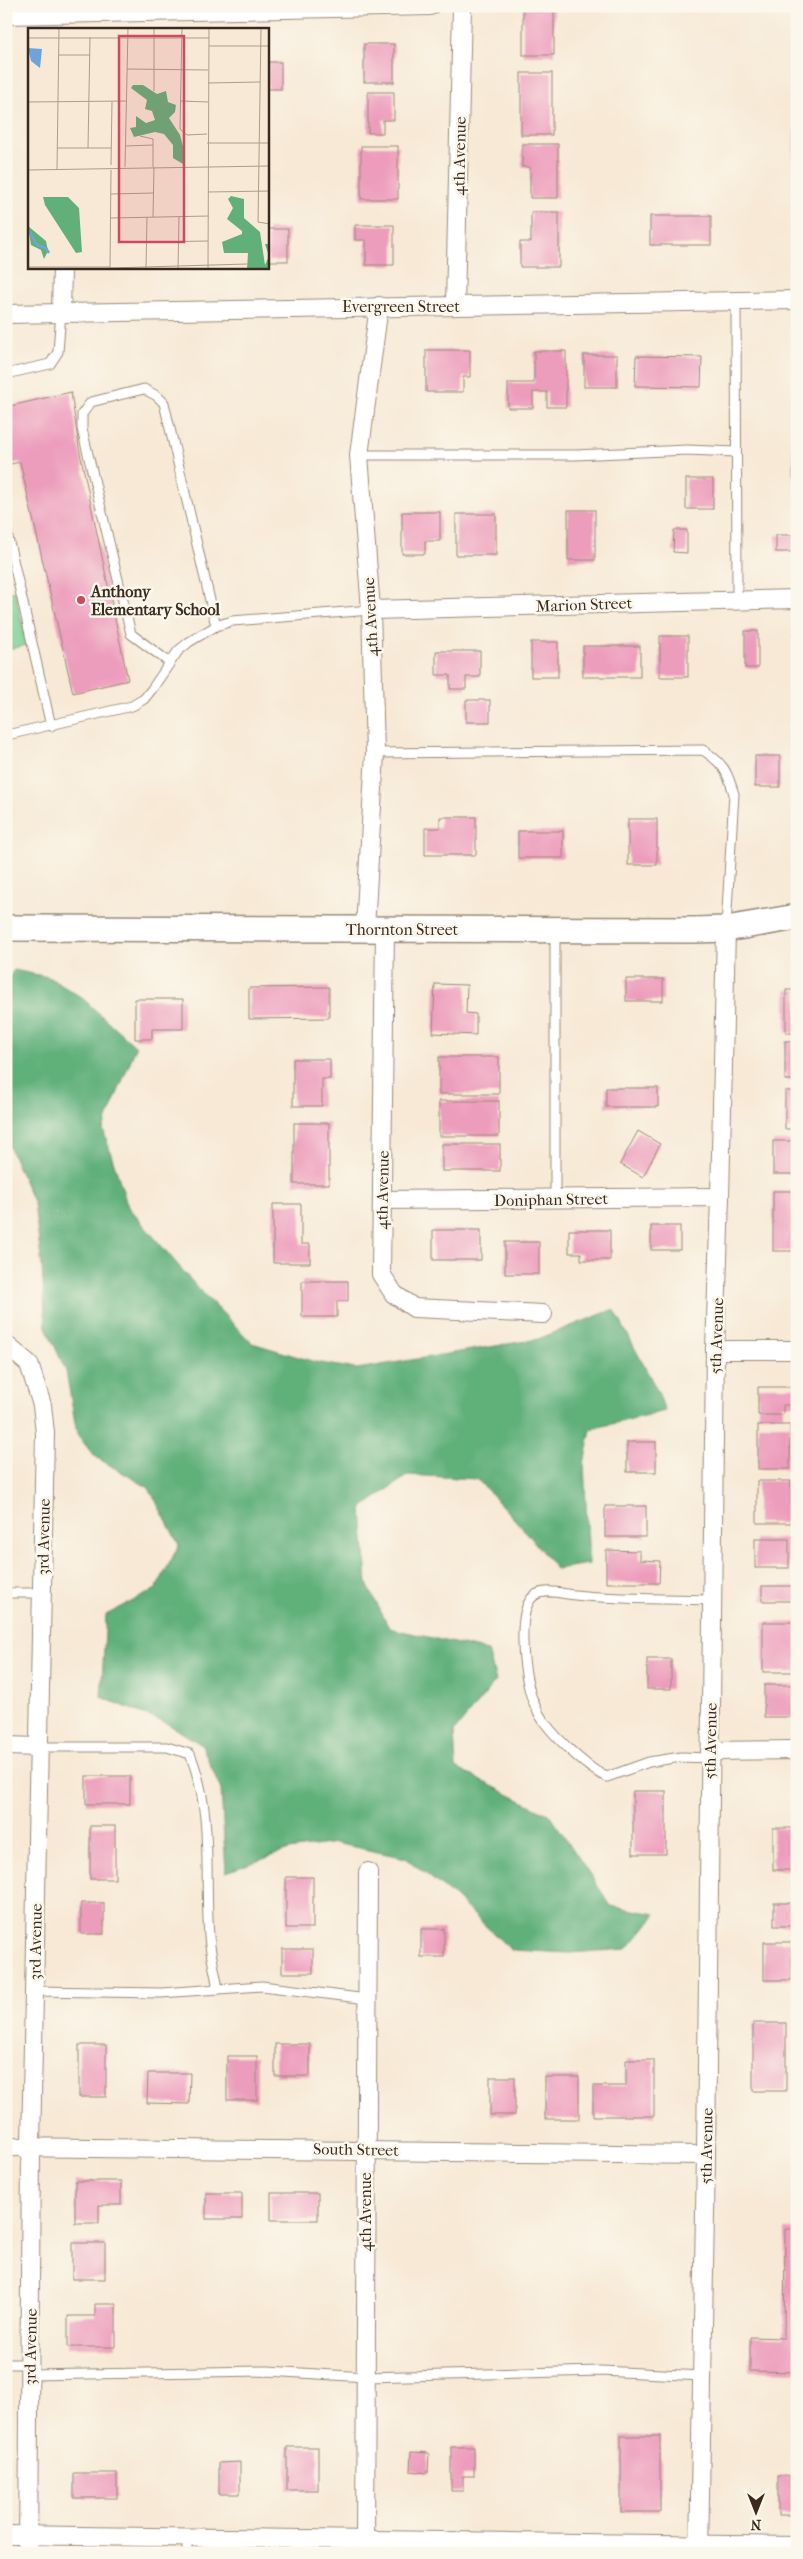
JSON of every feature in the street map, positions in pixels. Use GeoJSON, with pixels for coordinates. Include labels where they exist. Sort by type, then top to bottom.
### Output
{"type":"FeatureCollection","features":[{"type":"Feature","properties":{"kind":"street"},"geometry":{"type":"LineString","coordinates":[[6,15],[64,17],[226,9],[430,6]]}},
{"type":"Feature","properties":{"kind":"street","name":"4th Avenue"},"geometry":{"type":"LineString","coordinates":[[456,306],[462,6]]}},
{"type":"Feature","properties":{"kind":"street"},"geometry":{"type":"LineString","coordinates":[[61,312],[62,269]]}},
{"type":"Feature","properties":{"kind":"street","name":"Evergreen Street"},"geometry":{"type":"LineString","coordinates":[[6,314],[797,300]]}},
{"type":"Feature","properties":{"kind":"street","name":"4th Avenue"},"geometry":{"type":"LineString","coordinates":[[379,306],[359,454],[371,610],[375,753],[375,929],[382,1200],[381,1274],[394,1294],[414,1308],[438,1311],[543,1314]]}},
{"type":"Feature","properties":{"kind":"street","name":"Marion Street"},"geometry":{"type":"LineString","coordinates":[[371,610],[737,599],[797,599]]}},
{"type":"Feature","properties":{"kind":"street","name":"Thornton Street"},"geometry":{"type":"LineString","coordinates":[[6,928],[726,929],[797,917]]}},
{"type":"Feature","properties":{"kind":"street","name":"5th Avenue"},"geometry":{"type":"LineString","coordinates":[[699,2549],[706,2155],[714,1350],[720,1197],[726,929]]}},
{"type":"Feature","properties":{"kind":"street","name":"Doniphan Street"},"geometry":{"type":"LineString","coordinates":[[382,1200],[720,1197]]}},
{"type":"Feature","properties":{"kind":"street","name":"3rd Avenue"},"geometry":{"type":"LineString","coordinates":[[6,1345],[29,1364],[42,1405],[45,1433],[31,2147],[28,2544]]}},
{"type":"Feature","properties":{"kind":"street"},"geometry":{"type":"LineString","coordinates":[[714,1350],[797,1350]]}},
{"type":"Feature","properties":{"kind":"street"},"geometry":{"type":"LineString","coordinates":[[6,1746],[38,1747]]}},
{"type":"Feature","properties":{"kind":"street"},"geometry":{"type":"LineString","coordinates":[[710,1755],[797,1750]]}},
{"type":"Feature","properties":{"kind":"street","name":"4th Avenue"},"geometry":{"type":"LineString","coordinates":[[365,2546],[365,2149],[368,1872]]}},
{"type":"Feature","properties":{"kind":"street","name":"South Street"},"geometry":{"type":"LineString","coordinates":[[6,2147],[365,2149],[706,2155]]}},
{"type":"Feature","properties":{"kind":"street"},"geometry":{"type":"LineString","coordinates":[[6,2535],[28,2544],[699,2549],[797,2546]]}},
{"type":"Feature","properties":{"kind":"lane"},"geometry":{"type":"LineString","coordinates":[[736,302],[737,599]]}},
{"type":"Feature","properties":{"kind":"lane"},"geometry":{"type":"LineString","coordinates":[[6,374],[50,364],[58,352],[61,312]]}},
{"type":"Feature","properties":{"kind":"lane"},"geometry":{"type":"LineString","coordinates":[[169,662],[131,634],[82,429],[82,414],[91,402],[144,389],[157,396],[164,403],[216,626]]}},
{"type":"Feature","properties":{"kind":"lane"},"geometry":{"type":"LineString","coordinates":[[359,454],[575,455],[687,450],[736,452]]}},
{"type":"Feature","properties":{"kind":"lane"},"geometry":{"type":"LineString","coordinates":[[6,529],[51,726]]}},
{"type":"Feature","properties":{"kind":"lane"},"geometry":{"type":"LineString","coordinates":[[7,734],[51,726],[132,706],[144,699],[169,662],[189,642],[216,626],[232,620],[371,610]]}},
{"type":"Feature","properties":{"kind":"lane"},"geometry":{"type":"LineString","coordinates":[[375,753],[703,750],[721,762],[728,773],[734,794],[726,929]]}},
{"type":"Feature","properties":{"kind":"lane"},"geometry":{"type":"LineString","coordinates":[[555,929],[555,1199]]}},
{"type":"Feature","properties":{"kind":"lane"},"geometry":{"type":"LineString","coordinates":[[710,1755],[649,1762],[630,1771],[608,1777],[596,1773],[544,1722],[529,1690],[524,1662],[524,1623],[527,1604],[536,1594],[550,1592],[604,1598],[712,1600]]}},
{"type":"Feature","properties":{"kind":"lane"},"geometry":{"type":"LineString","coordinates":[[6,1593],[41,1593]]}},
{"type":"Feature","properties":{"kind":"lane"},"geometry":{"type":"LineString","coordinates":[[38,1747],[148,1746],[167,1747],[190,1754],[199,1775],[206,1815],[209,1936],[218,1989]]}},
{"type":"Feature","properties":{"kind":"lane"},"geometry":{"type":"LineString","coordinates":[[34,1991],[161,1993],[262,1986],[367,1999]]}},
{"type":"Feature","properties":{"kind":"lane"},"geometry":{"type":"LineString","coordinates":[[6,2364],[29,2369],[268,2371],[366,2377],[601,2371],[702,2376]]}},
{"type":"Feature","properties":{"kind":"green space"},"geometry":{"type":"Polygon","coordinates":[[[15,591],[27,645],[6,650],[6,593],[15,591]]]}},
{"type":"Feature","properties":{"kind":"green space"},"geometry":{"type":"Polygon","coordinates":[[[14,970],[48,977],[81,997],[136,1047],[103,1129],[128,1207],[196,1286],[252,1343],[315,1362],[357,1369],[538,1339],[614,1309],[658,1392],[665,1411],[591,1429],[584,1464],[589,1564],[556,1569],[528,1534],[477,1479],[408,1475],[362,1508],[367,1584],[389,1628],[488,1651],[496,1681],[454,1732],[456,1768],[550,1815],[611,1906],[656,1914],[627,1949],[569,1953],[511,1950],[455,1897],[406,1858],[335,1843],[289,1850],[226,1872],[221,1790],[202,1745],[168,1724],[101,1697],[106,1615],[156,1589],[179,1545],[149,1488],[94,1456],[77,1434],[66,1371],[46,1327],[42,1267],[34,1204],[6,1139],[6,982],[14,970]]]}},
{"type":"Feature","properties":{"kind":"building"},"geometry":{"type":"Polygon","coordinates":[[[523,7],[554,7],[554,55],[523,55],[523,7]]]}},
{"type":"Feature","properties":{"kind":"building"},"geometry":{"type":"Polygon","coordinates":[[[364,44],[394,44],[394,82],[364,82],[364,44]]]}},
{"type":"Feature","properties":{"kind":"building"},"geometry":{"type":"Polygon","coordinates":[[[269,62],[281,62],[281,89],[269,89],[269,62]]]}},
{"type":"Feature","properties":{"kind":"building"},"geometry":{"type":"Polygon","coordinates":[[[521,73],[552,73],[552,135],[521,135],[521,73]]]}},
{"type":"Feature","properties":{"kind":"building"},"geometry":{"type":"Polygon","coordinates":[[[6,82],[9,82],[9,123],[6,123],[6,82]]]}},
{"type":"Feature","properties":{"kind":"building"},"geometry":{"type":"Polygon","coordinates":[[[368,92],[394,92],[394,120],[383,120],[383,133],[368,133],[368,92]]]}},
{"type":"Feature","properties":{"kind":"building"},"geometry":{"type":"Polygon","coordinates":[[[794,130],[797,130],[797,167],[793,167],[794,130]]]}},
{"type":"Feature","properties":{"kind":"building"},"geometry":{"type":"Polygon","coordinates":[[[522,144],[558,144],[558,198],[530,198],[530,167],[522,167],[522,144]]]}},
{"type":"Feature","properties":{"kind":"building"},"geometry":{"type":"Polygon","coordinates":[[[361,146],[398,146],[398,199],[361,199],[361,146]]]}},
{"type":"Feature","properties":{"kind":"building"},"geometry":{"type":"Polygon","coordinates":[[[531,212],[559,212],[559,267],[520,267],[520,242],[531,242],[531,212]]]}},
{"type":"Feature","properties":{"kind":"building"},"geometry":{"type":"Polygon","coordinates":[[[650,216],[711,216],[711,245],[650,245],[650,216]]]}},
{"type":"Feature","properties":{"kind":"building"},"geometry":{"type":"Polygon","coordinates":[[[355,225],[394,225],[394,265],[366,265],[366,240],[355,240],[355,225]]]}},
{"type":"Feature","properties":{"kind":"building"},"geometry":{"type":"Polygon","coordinates":[[[269,229],[288,229],[288,261],[269,261],[269,229]]]}},
{"type":"Feature","properties":{"kind":"building"},"geometry":{"type":"Polygon","coordinates":[[[426,350],[470,350],[470,377],[463,377],[463,392],[426,392],[426,350]]]}},
{"type":"Feature","properties":{"kind":"building"},"geometry":{"type":"Polygon","coordinates":[[[534,351],[566,351],[566,407],[547,407],[547,392],[533,392],[533,408],[508,408],[508,383],[534,383],[534,351]]]}},
{"type":"Feature","properties":{"kind":"building"},"geometry":{"type":"Polygon","coordinates":[[[584,355],[617,355],[617,387],[584,387],[584,355]]]}},
{"type":"Feature","properties":{"kind":"building"},"geometry":{"type":"Polygon","coordinates":[[[636,356],[702,357],[701,387],[635,386],[636,356]]]}},
{"type":"Feature","properties":{"kind":"building","name":"Anthony Elementary School"},"geometry":{"type":"Polygon","coordinates":[[[71,392],[79,448],[128,680],[73,693],[20,462],[6,465],[6,407],[71,392]]]}},
{"type":"Feature","properties":{"kind":"building"},"geometry":{"type":"Polygon","coordinates":[[[793,451],[797,451],[797,478],[793,478],[793,451]]]}},
{"type":"Feature","properties":{"kind":"building"},"geometry":{"type":"Polygon","coordinates":[[[686,479],[713,479],[713,509],[686,509],[686,479]]]}},
{"type":"Feature","properties":{"kind":"building"},"geometry":{"type":"Polygon","coordinates":[[[568,510],[595,510],[595,560],[568,560],[568,510]]]}},
{"type":"Feature","properties":{"kind":"building"},"geometry":{"type":"Polygon","coordinates":[[[402,512],[440,512],[440,541],[425,541],[425,554],[402,554],[402,512]]]}},
{"type":"Feature","properties":{"kind":"building"},"geometry":{"type":"Polygon","coordinates":[[[456,514],[496,514],[496,555],[456,555],[456,514]]]}},
{"type":"Feature","properties":{"kind":"building"},"geometry":{"type":"Polygon","coordinates":[[[674,530],[687,530],[687,553],[673,552],[674,530]]]}},
{"type":"Feature","properties":{"kind":"building"},"geometry":{"type":"Polygon","coordinates":[[[776,535],[797,535],[797,552],[776,552],[776,535]]]}},
{"type":"Feature","properties":{"kind":"building"},"geometry":{"type":"Polygon","coordinates":[[[745,631],[758,631],[758,668],[745,668],[745,631]]]}},
{"type":"Feature","properties":{"kind":"building"},"geometry":{"type":"Polygon","coordinates":[[[794,633],[797,633],[797,675],[794,675],[794,633]]]}},
{"type":"Feature","properties":{"kind":"building"},"geometry":{"type":"Polygon","coordinates":[[[660,636],[688,636],[688,677],[660,677],[660,636]]]}},
{"type":"Feature","properties":{"kind":"building"},"geometry":{"type":"Polygon","coordinates":[[[531,642],[558,642],[558,677],[531,677],[531,642]]]}},
{"type":"Feature","properties":{"kind":"building"},"geometry":{"type":"Polygon","coordinates":[[[583,646],[640,646],[640,677],[583,677],[583,646]]]}},
{"type":"Feature","properties":{"kind":"building"},"geometry":{"type":"Polygon","coordinates":[[[436,651],[480,651],[480,677],[466,677],[466,689],[450,689],[450,675],[436,675],[436,651]]]}},
{"type":"Feature","properties":{"kind":"building"},"geometry":{"type":"Polygon","coordinates":[[[466,700],[490,700],[490,722],[466,722],[466,700]]]}},
{"type":"Feature","properties":{"kind":"building"},"geometry":{"type":"Polygon","coordinates":[[[755,756],[780,756],[780,787],[755,787],[755,756]]]}},
{"type":"Feature","properties":{"kind":"building"},"geometry":{"type":"Polygon","coordinates":[[[440,817],[476,817],[476,855],[425,855],[425,828],[440,828],[440,817]]]}},
{"type":"Feature","properties":{"kind":"building"},"geometry":{"type":"Polygon","coordinates":[[[628,819],[657,819],[657,865],[628,865],[628,819]]]}},
{"type":"Feature","properties":{"kind":"building"},"geometry":{"type":"Polygon","coordinates":[[[518,831],[563,831],[563,858],[518,858],[518,831]]]}},
{"type":"Feature","properties":{"kind":"building"},"geometry":{"type":"Polygon","coordinates":[[[626,979],[663,979],[663,1001],[626,1001],[626,979]]]}},
{"type":"Feature","properties":{"kind":"building"},"geometry":{"type":"Polygon","coordinates":[[[435,984],[467,985],[466,1013],[476,1014],[476,1035],[433,1033],[435,984]]]}},
{"type":"Feature","properties":{"kind":"building"},"geometry":{"type":"Polygon","coordinates":[[[329,987],[329,1018],[249,1019],[249,988],[329,987]]]}},
{"type":"Feature","properties":{"kind":"building"},"geometry":{"type":"Polygon","coordinates":[[[786,990],[797,990],[797,1033],[786,1033],[786,990]]]}},
{"type":"Feature","properties":{"kind":"building"},"geometry":{"type":"Polygon","coordinates":[[[135,999],[183,999],[183,1029],[152,1029],[152,1039],[135,1039],[135,999]]]}},
{"type":"Feature","properties":{"kind":"building"},"geometry":{"type":"Polygon","coordinates":[[[785,1041],[797,1041],[797,1080],[785,1080],[785,1041]]]}},
{"type":"Feature","properties":{"kind":"building"},"geometry":{"type":"Polygon","coordinates":[[[439,1057],[499,1057],[499,1094],[439,1094],[439,1057]]]}},
{"type":"Feature","properties":{"kind":"building"},"geometry":{"type":"Polygon","coordinates":[[[293,1059],[330,1059],[330,1079],[322,1079],[322,1106],[293,1106],[293,1059]]]}},
{"type":"Feature","properties":{"kind":"building"},"geometry":{"type":"Polygon","coordinates":[[[606,1088],[658,1088],[658,1107],[606,1107],[606,1088]]]}},
{"type":"Feature","properties":{"kind":"building"},"geometry":{"type":"Polygon","coordinates":[[[785,1091],[797,1091],[797,1129],[785,1129],[785,1091]]]}},
{"type":"Feature","properties":{"kind":"building"},"geometry":{"type":"Polygon","coordinates":[[[439,1101],[499,1101],[499,1136],[439,1136],[439,1101]]]}},
{"type":"Feature","properties":{"kind":"building"},"geometry":{"type":"Polygon","coordinates":[[[294,1123],[329,1123],[329,1184],[294,1184],[294,1123]]]}},
{"type":"Feature","properties":{"kind":"building"},"geometry":{"type":"Polygon","coordinates":[[[638,1131],[660,1144],[643,1177],[620,1164],[638,1131]]]}},
{"type":"Feature","properties":{"kind":"building"},"geometry":{"type":"Polygon","coordinates":[[[773,1141],[797,1141],[797,1174],[773,1174],[773,1141]]]}},
{"type":"Feature","properties":{"kind":"building"},"geometry":{"type":"Polygon","coordinates":[[[442,1144],[500,1144],[500,1171],[442,1171],[442,1144]]]}},
{"type":"Feature","properties":{"kind":"building"},"geometry":{"type":"Polygon","coordinates":[[[773,1191],[797,1191],[797,1251],[773,1251],[773,1191]]]}},
{"type":"Feature","properties":{"kind":"building"},"geometry":{"type":"Polygon","coordinates":[[[273,1204],[301,1204],[301,1244],[310,1244],[310,1263],[273,1263],[273,1204]]]}},
{"type":"Feature","properties":{"kind":"building"},"geometry":{"type":"Polygon","coordinates":[[[651,1226],[680,1226],[680,1250],[651,1250],[651,1226]]]}},
{"type":"Feature","properties":{"kind":"building"},"geometry":{"type":"Polygon","coordinates":[[[433,1230],[481,1230],[481,1260],[433,1260],[433,1230]]]}},
{"type":"Feature","properties":{"kind":"building"},"geometry":{"type":"Polygon","coordinates":[[[569,1230],[610,1230],[610,1260],[581,1260],[581,1253],[569,1253],[569,1230]]]}},
{"type":"Feature","properties":{"kind":"building"},"geometry":{"type":"Polygon","coordinates":[[[505,1242],[539,1242],[539,1274],[505,1274],[505,1242]]]}},
{"type":"Feature","properties":{"kind":"building"},"geometry":{"type":"Polygon","coordinates":[[[302,1281],[348,1281],[348,1301],[337,1301],[337,1317],[302,1317],[302,1281]]]}},
{"type":"Feature","properties":{"kind":"building"},"geometry":{"type":"Polygon","coordinates":[[[758,1387],[797,1387],[797,1405],[783,1405],[783,1415],[758,1415],[758,1387]]]}},
{"type":"Feature","properties":{"kind":"building"},"geometry":{"type":"Polygon","coordinates":[[[758,1425],[790,1425],[790,1469],[758,1469],[758,1425]]]}},
{"type":"Feature","properties":{"kind":"building"},"geometry":{"type":"Polygon","coordinates":[[[627,1442],[656,1442],[656,1472],[627,1472],[627,1442]]]}},
{"type":"Feature","properties":{"kind":"building"},"geometry":{"type":"Polygon","coordinates":[[[757,1481],[791,1481],[791,1523],[757,1523],[757,1481]]]}},
{"type":"Feature","properties":{"kind":"building"},"geometry":{"type":"Polygon","coordinates":[[[605,1506],[646,1506],[646,1537],[605,1537],[605,1506]]]}},
{"type":"Feature","properties":{"kind":"building"},"geometry":{"type":"Polygon","coordinates":[[[755,1539],[789,1539],[789,1568],[755,1568],[755,1539]]]}},
{"type":"Feature","properties":{"kind":"building"},"geometry":{"type":"Polygon","coordinates":[[[606,1550],[640,1551],[640,1560],[660,1561],[659,1583],[606,1583],[606,1550]]]}},
{"type":"Feature","properties":{"kind":"building"},"geometry":{"type":"Polygon","coordinates":[[[762,1586],[797,1586],[797,1601],[762,1601],[762,1586]]]}},
{"type":"Feature","properties":{"kind":"building"},"geometry":{"type":"Polygon","coordinates":[[[763,1622],[797,1622],[797,1672],[763,1672],[763,1622]]]}},
{"type":"Feature","properties":{"kind":"building"},"geometry":{"type":"Polygon","coordinates":[[[647,1659],[671,1659],[671,1689],[647,1689],[647,1659]]]}},
{"type":"Feature","properties":{"kind":"building"},"geometry":{"type":"Polygon","coordinates":[[[764,1685],[797,1685],[797,1717],[764,1717],[764,1685]]]}},
{"type":"Feature","properties":{"kind":"building"},"geometry":{"type":"Polygon","coordinates":[[[86,1776],[130,1776],[130,1804],[86,1804],[86,1776]]]}},
{"type":"Feature","properties":{"kind":"building"},"geometry":{"type":"Polygon","coordinates":[[[633,1791],[666,1791],[666,1854],[633,1854],[633,1791]]]}},
{"type":"Feature","properties":{"kind":"building"},"geometry":{"type":"Polygon","coordinates":[[[90,1826],[115,1826],[115,1879],[90,1879],[90,1826]]]}},
{"type":"Feature","properties":{"kind":"building"},"geometry":{"type":"Polygon","coordinates":[[[773,1828],[797,1828],[797,1870],[773,1870],[773,1828]]]}},
{"type":"Feature","properties":{"kind":"building"},"geometry":{"type":"Polygon","coordinates":[[[286,1877],[313,1877],[313,1928],[286,1928],[286,1877]]]}},
{"type":"Feature","properties":{"kind":"building"},"geometry":{"type":"Polygon","coordinates":[[[81,1903],[104,1903],[104,1934],[81,1934],[81,1903]]]}},
{"type":"Feature","properties":{"kind":"building"},"geometry":{"type":"Polygon","coordinates":[[[774,1903],[797,1903],[797,1926],[774,1926],[774,1903]]]}},
{"type":"Feature","properties":{"kind":"building"},"geometry":{"type":"Polygon","coordinates":[[[421,1929],[444,1929],[444,1957],[421,1957],[421,1929]]]}},
{"type":"Feature","properties":{"kind":"building"},"geometry":{"type":"Polygon","coordinates":[[[764,1942],[792,1942],[792,1980],[764,1980],[764,1942]]]}},
{"type":"Feature","properties":{"kind":"building"},"geometry":{"type":"Polygon","coordinates":[[[282,1949],[313,1949],[313,1973],[282,1973],[282,1949]]]}},
{"type":"Feature","properties":{"kind":"building"},"geometry":{"type":"Polygon","coordinates":[[[753,2023],[786,2023],[786,2091],[753,2091],[753,2023]]]}},
{"type":"Feature","properties":{"kind":"building"},"geometry":{"type":"Polygon","coordinates":[[[275,2044],[310,2044],[310,2076],[275,2076],[275,2044]]]}},
{"type":"Feature","properties":{"kind":"building"},"geometry":{"type":"Polygon","coordinates":[[[79,2045],[106,2045],[106,2097],[79,2097],[79,2045]]]}},
{"type":"Feature","properties":{"kind":"building"},"geometry":{"type":"Polygon","coordinates":[[[227,2056],[257,2056],[257,2100],[227,2100],[227,2056]]]}},
{"type":"Feature","properties":{"kind":"building"},"geometry":{"type":"Polygon","coordinates":[[[626,2060],[654,2060],[654,2116],[593,2116],[593,2086],[626,2086],[626,2060]]]}},
{"type":"Feature","properties":{"kind":"building"},"geometry":{"type":"Polygon","coordinates":[[[148,2073],[190,2073],[189,2104],[147,2103],[148,2073]]]}},
{"type":"Feature","properties":{"kind":"building"},"geometry":{"type":"Polygon","coordinates":[[[490,2077],[515,2077],[515,2115],[490,2115],[490,2077]]]}},
{"type":"Feature","properties":{"kind":"building"},"geometry":{"type":"Polygon","coordinates":[[[545,2077],[579,2077],[579,2119],[545,2119],[545,2077]]]}},
{"type":"Feature","properties":{"kind":"building"},"geometry":{"type":"Polygon","coordinates":[[[75,2181],[121,2181],[121,2205],[99,2205],[99,2223],[75,2223],[75,2181]]]}},
{"type":"Feature","properties":{"kind":"building"},"geometry":{"type":"Polygon","coordinates":[[[206,2193],[242,2193],[242,2219],[206,2219],[206,2193]]]}},
{"type":"Feature","properties":{"kind":"building"},"geometry":{"type":"Polygon","coordinates":[[[271,2193],[318,2193],[318,2220],[271,2220],[271,2193]]]}},
{"type":"Feature","properties":{"kind":"building"},"geometry":{"type":"Polygon","coordinates":[[[785,2229],[797,2229],[797,2372],[750,2371],[750,2337],[784,2338],[785,2229]]]}},
{"type":"Feature","properties":{"kind":"building"},"geometry":{"type":"Polygon","coordinates":[[[72,2243],[105,2243],[105,2279],[72,2279],[72,2243]]]}},
{"type":"Feature","properties":{"kind":"building"},"geometry":{"type":"Polygon","coordinates":[[[95,2304],[116,2304],[116,2347],[68,2347],[68,2316],[95,2316],[95,2304]]]}},
{"type":"Feature","properties":{"kind":"building"},"geometry":{"type":"Polygon","coordinates":[[[621,2436],[660,2436],[660,2512],[621,2512],[621,2436]]]}},
{"type":"Feature","properties":{"kind":"building"},"geometry":{"type":"Polygon","coordinates":[[[287,2447],[318,2447],[318,2490],[287,2490],[287,2447]]]}},
{"type":"Feature","properties":{"kind":"building"},"geometry":{"type":"Polygon","coordinates":[[[451,2447],[474,2447],[474,2476],[463,2476],[463,2491],[451,2491],[451,2447]]]}},
{"type":"Feature","properties":{"kind":"building"},"geometry":{"type":"Polygon","coordinates":[[[411,2452],[429,2453],[428,2473],[410,2471],[411,2452]]]}},
{"type":"Feature","properties":{"kind":"building"},"geometry":{"type":"Polygon","coordinates":[[[240,2462],[240,2494],[219,2494],[219,2463],[240,2462]]]}},
{"type":"Feature","properties":{"kind":"building"},"geometry":{"type":"Polygon","coordinates":[[[74,2473],[117,2473],[117,2498],[74,2498],[74,2473]]]}},
{"type":"Feature","properties":{"kind":"building"},"geometry":{"type":"Polygon","coordinates":[[[778,2476],[797,2476],[797,2515],[778,2515],[778,2476]]]}},
{"type":"Feature","properties":{"kind":"place","name":"Anthony Elementary School"},"geometry":{"type":"Point","coordinates":[81,600]}}]}
